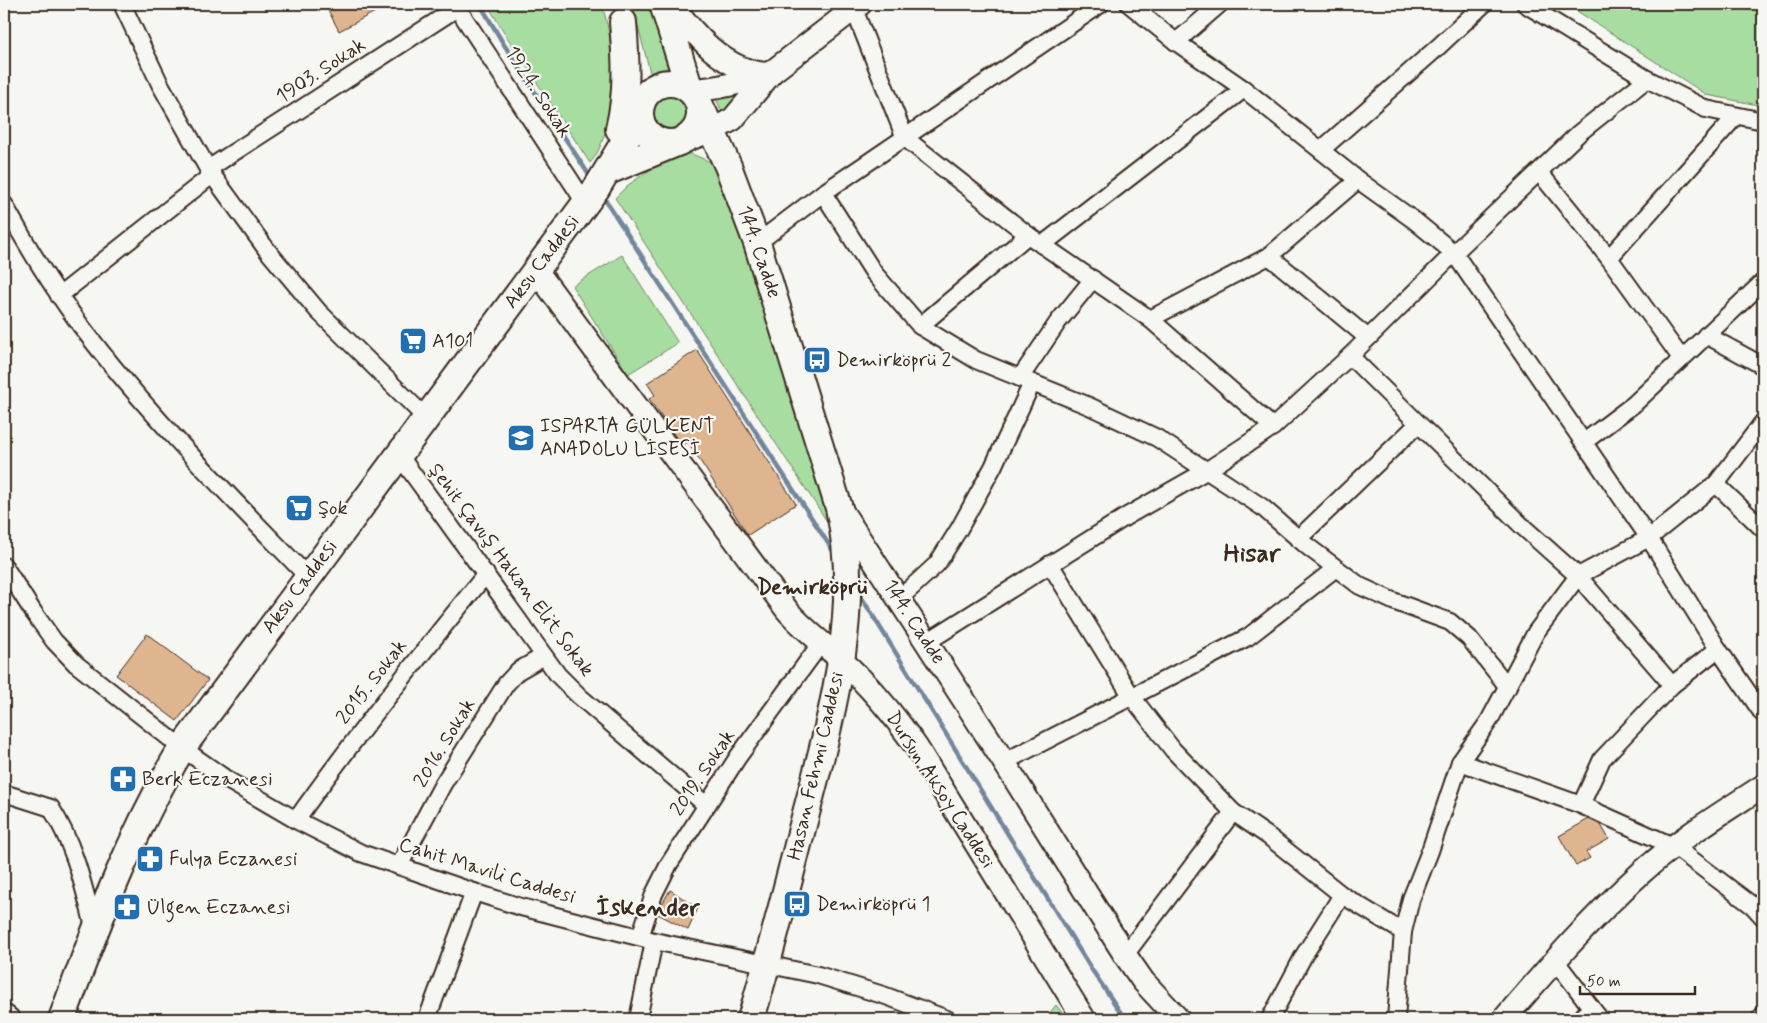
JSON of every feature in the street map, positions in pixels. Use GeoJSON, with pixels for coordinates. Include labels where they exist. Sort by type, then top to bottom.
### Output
{"type":"FeatureCollection","features":[{"type":"Feature","properties":{"kind":"main road"},"geometry":{"type":"LineString","coordinates":[[608,171],[681,142],[696,130],[700,121],[701,111],[694,96],[663,4]]}},
{"type":"Feature","properties":{"kind":"main road"},"geometry":{"type":"LineString","coordinates":[[621,13],[637,72],[643,125],[652,137],[661,142],[681,142]]}},
{"type":"Feature","properties":{"kind":"main road"},"geometry":{"type":"LineString","coordinates":[[608,171],[621,124],[626,89],[626,53],[621,13]]}},
{"type":"Feature","properties":{"kind":"main road"},"geometry":{"type":"LineString","coordinates":[[641,105],[648,92],[656,86],[666,83],[676,83],[694,96]]}},
{"type":"Feature","properties":{"kind":"main road","name":"144. Cadde"},"geometry":{"type":"LineString","coordinates":[[694,96],[713,130],[757,243],[839,508]]}},
{"type":"Feature","properties":{"kind":"main road","name":"Aksu Caddesi"},"geometry":{"type":"LineString","coordinates":[[63,1019],[95,930],[145,814],[182,748],[586,204],[629,134],[641,105]]}},
{"type":"Feature","properties":{"kind":"main road","name":"Hasan Fehmi Caddesi"},"geometry":{"type":"LineString","coordinates":[[750,1019],[767,963],[823,748],[836,690],[835,646],[846,589],[846,547],[839,508]]}},
{"type":"Feature","properties":{"kind":"street"},"geometry":{"type":"LineString","coordinates":[[122,4],[160,84],[210,172],[267,250],[304,297],[341,336],[426,418]]}},
{"type":"Feature","properties":{"kind":"street"},"geometry":{"type":"LineString","coordinates":[[672,4],[697,34],[720,55],[741,68],[769,73]]}},
{"type":"Feature","properties":{"kind":"street"},"geometry":{"type":"LineString","coordinates":[[757,243],[823,193],[1101,4]]}},
{"type":"Feature","properties":{"kind":"street"},"geometry":{"type":"LineString","coordinates":[[1129,4],[1176,42],[1244,89],[1358,180],[1415,221],[1454,253],[1649,538],[1718,649],[1763,714]]}},
{"type":"Feature","properties":{"kind":"street"},"geometry":{"type":"LineString","coordinates":[[1176,42],[1220,4]]}},
{"type":"Feature","properties":{"kind":"street"},"geometry":{"type":"LineString","coordinates":[[1321,150],[1484,4]]}},
{"type":"Feature","properties":{"kind":"street"},"geometry":{"type":"LineString","coordinates":[[1525,4],[1647,79],[1706,110],[1763,121]]}},
{"type":"Feature","properties":{"kind":"street"},"geometry":{"type":"LineString","coordinates":[[681,142],[713,130],[732,119],[769,73],[855,5],[905,138],[1028,235],[1150,320],[1273,427]]}},
{"type":"Feature","properties":{"kind":"street","name":"1903. Sokak"},"geometry":{"type":"LineString","coordinates":[[60,296],[210,172],[456,6]]}},
{"type":"Feature","properties":{"kind":"street","name":"1924. Sokak"},"geometry":{"type":"LineString","coordinates":[[456,6],[586,204]]}},
{"type":"Feature","properties":{"kind":"street"},"geometry":{"type":"LineString","coordinates":[[694,96],[769,73]]}},
{"type":"Feature","properties":{"kind":"street"},"geometry":{"type":"LineString","coordinates":[[927,642],[1126,516],[1206,471],[1273,427],[1350,356],[1579,133],[1647,79]]}},
{"type":"Feature","properties":{"kind":"street"},"geometry":{"type":"LineString","coordinates":[[1042,245],[1244,89]]}},
{"type":"Feature","properties":{"kind":"street"},"geometry":{"type":"LineString","coordinates":[[1609,258],[1736,116]]}},
{"type":"Feature","properties":{"kind":"street"},"geometry":{"type":"LineString","coordinates":[[1539,172],[1609,258],[1682,358]]}},
{"type":"Feature","properties":{"kind":"street"},"geometry":{"type":"LineString","coordinates":[[1150,320],[1269,256],[1358,180]]}},
{"type":"Feature","properties":{"kind":"street"},"geometry":{"type":"LineString","coordinates":[[823,193],[874,273],[910,312],[920,326],[976,360],[1089,406],[1157,438],[1262,507],[1298,539],[1360,586],[1393,601],[1450,622],[1468,638],[1508,687]]}},
{"type":"Feature","properties":{"kind":"street"},"geometry":{"type":"LineString","coordinates":[[4,204],[28,248],[60,296],[149,410],[308,577]]}},
{"type":"Feature","properties":{"kind":"street"},"geometry":{"type":"LineString","coordinates":[[920,326],[1028,235]]}},
{"type":"Feature","properties":{"kind":"street"},"geometry":{"type":"LineString","coordinates":[[1269,256],[1368,338]]}},
{"type":"Feature","properties":{"kind":"street","name":"Dursun Aksoy Caddesi"},"geometry":{"type":"LineString","coordinates":[[536,270],[787,610],[796,621],[835,646],[886,706],[917,748],[1084,1019]]}},
{"type":"Feature","properties":{"kind":"street"},"geometry":{"type":"LineString","coordinates":[[899,599],[937,564],[959,529],[993,467],[1026,381],[1058,322],[1093,280]]}},
{"type":"Feature","properties":{"kind":"street"},"geometry":{"type":"LineString","coordinates":[[1584,442],[1634,404],[1763,282]]}},
{"type":"Feature","properties":{"kind":"street"},"geometry":{"type":"LineString","coordinates":[[1706,335],[1763,366]]}},
{"type":"Feature","properties":{"kind":"street"},"geometry":{"type":"LineString","coordinates":[[1350,356],[1522,526],[1578,576],[1672,685]]}},
{"type":"Feature","properties":{"kind":"street"},"geometry":{"type":"LineString","coordinates":[[1396,1019],[1403,932],[1411,899],[1430,851],[1460,762],[1489,721],[1536,632],[1578,576],[1649,538],[1716,484],[1763,422]]}},
{"type":"Feature","properties":{"kind":"street"},"geometry":{"type":"LineString","coordinates":[[1298,539],[1418,424]]}},
{"type":"Feature","properties":{"kind":"street","name":"Şehit Çavuş Hakan Elit Sokak"},"geometry":{"type":"LineString","coordinates":[[399,455],[558,675],[579,696],[706,805]]}},
{"type":"Feature","properties":{"kind":"street"},"geometry":{"type":"LineString","coordinates":[[1716,484],[1763,529]]}},
{"type":"Feature","properties":{"kind":"street","name":"144. Cadde"},"geometry":{"type":"LineString","coordinates":[[839,508],[1004,762],[1125,955],[1143,981],[1178,1019]]}},
{"type":"Feature","properties":{"kind":"street"},"geometry":{"type":"LineString","coordinates":[[1050,564],[1132,697],[1173,750],[1234,812],[1342,894],[1403,932]]}},
{"type":"Feature","properties":{"kind":"street","name":"Cahit Mavili Caddesi"},"geometry":{"type":"LineString","coordinates":[[4,566],[54,641],[76,664],[182,748],[229,781],[296,820],[361,853],[521,907],[647,939],[767,963],[840,981],[909,1012],[947,1019]]}},
{"type":"Feature","properties":{"kind":"street"},"geometry":{"type":"LineString","coordinates":[[1004,762],[1248,637],[1336,568]]}},
{"type":"Feature","properties":{"kind":"street","name":"2015. Sokak"},"geometry":{"type":"LineString","coordinates":[[296,820],[389,693],[486,574]]}},
{"type":"Feature","properties":{"kind":"street","name":"2019. Sokak"},"geometry":{"type":"LineString","coordinates":[[638,1019],[647,939],[646,915],[661,879],[706,805],[835,646]]}},
{"type":"Feature","properties":{"kind":"street"},"geometry":{"type":"LineString","coordinates":[[1580,805],[1602,759],[1672,685],[1718,649]]}},
{"type":"Feature","properties":{"kind":"street","name":"2016. Sokak"},"geometry":{"type":"LineString","coordinates":[[399,866],[443,784],[506,684],[518,672],[544,656]]}},
{"type":"Feature","properties":{"kind":"street"},"geometry":{"type":"LineString","coordinates":[[1460,762],[1580,805],[1674,847],[1753,906],[1763,917]]}},
{"type":"Feature","properties":{"kind":"street"},"geometry":{"type":"LineString","coordinates":[[1504,1019],[1570,942],[1615,897],[1674,847],[1763,786]]}},
{"type":"Feature","properties":{"kind":"street"},"geometry":{"type":"LineString","coordinates":[[4,793],[51,808],[67,835],[95,930]]}},
{"type":"Feature","properties":{"kind":"street"},"geometry":{"type":"LineString","coordinates":[[1125,955],[1234,812]]}},
{"type":"Feature","properties":{"kind":"street"},"geometry":{"type":"LineString","coordinates":[[427,1019],[474,892]]}},
{"type":"Feature","properties":{"kind":"street"},"geometry":{"type":"LineString","coordinates":[[1270,1019],[1304,955],[1342,894]]}},
{"type":"Feature","properties":{"kind":"street"},"geometry":{"type":"LineString","coordinates":[[1555,960],[1590,1015]]}},
{"type":"Feature","properties":{"kind":"street"},"geometry":{"type":"LineString","coordinates":[[1760,1019],[1763,1015]]}},
{"type":"Feature","properties":{"kind":"street"},"geometry":{"type":"LineString","coordinates":[[4,1016],[8,1019]]}},
{"type":"Feature","properties":{"kind":"green space"},"geometry":{"type":"Polygon","coordinates":[[[487,4],[602,4],[612,52],[612,100],[601,145],[590,163],[507,37],[487,4]]]}},
{"type":"Feature","properties":{"kind":"green space"},"geometry":{"type":"Polygon","coordinates":[[[632,4],[649,4],[668,74],[651,76],[632,4]]]}},
{"type":"Feature","properties":{"kind":"green space"},"geometry":{"type":"Polygon","coordinates":[[[1566,4],[1763,4],[1763,101],[1758,105],[1707,95],[1566,4]]]}},
{"type":"Feature","properties":{"kind":"green space"},"geometry":{"type":"Polygon","coordinates":[[[753,85],[724,113],[722,112],[715,96],[753,85]]]}},
{"type":"Feature","properties":{"kind":"green space"},"geometry":{"type":"Polygon","coordinates":[[[669,93],[683,98],[688,112],[683,126],[669,131],[655,126],[650,112],[655,98],[669,93]]]}},
{"type":"Feature","properties":{"kind":"green space"},"geometry":{"type":"Polygon","coordinates":[[[689,153],[711,162],[745,247],[832,529],[615,198],[628,185],[654,167],[689,153]]]}},
{"type":"Feature","properties":{"kind":"green space"},"geometry":{"type":"Polygon","coordinates":[[[622,255],[678,343],[628,374],[572,286],[622,255]]]}},
{"type":"Feature","properties":{"kind":"green space"},"geometry":{"type":"Polygon","coordinates":[[[1056,1005],[1067,1019],[1045,1019],[1056,1005]]]}},
{"type":"Feature","properties":{"kind":"building"},"geometry":{"type":"Polygon","coordinates":[[[325,4],[390,4],[339,31],[325,4]]]}},
{"type":"Feature","properties":{"kind":"building"},"geometry":{"type":"Polygon","coordinates":[[[697,350],[796,504],[748,535],[688,442],[682,446],[649,399],[655,395],[647,383],[697,350]]]}},
{"type":"Feature","properties":{"kind":"building"},"geometry":{"type":"Polygon","coordinates":[[[147,634],[208,680],[177,721],[116,675],[147,634]]]}},
{"type":"Feature","properties":{"kind":"building"},"geometry":{"type":"Polygon","coordinates":[[[1589,819],[1601,825],[1609,839],[1586,852],[1590,858],[1576,866],[1559,836],[1589,819]]]}},
{"type":"Feature","properties":{"kind":"building"},"geometry":{"type":"Polygon","coordinates":[[[670,890],[698,908],[688,930],[658,914],[670,890]]]}},
{"type":"Feature","properties":{"kind":"waterway"},"geometry":{"type":"LineString","coordinates":[[480,4],[503,43],[591,178]]}},
{"type":"Feature","properties":{"kind":"waterway"},"geometry":{"type":"LineString","coordinates":[[602,195],[835,554]]}},
{"type":"Feature","properties":{"kind":"waterway"},"geometry":{"type":"LineString","coordinates":[[857,590],[1090,967],[1125,1019]]}},
{"type":"Feature","properties":{"kind":"place","name":"A101"},"geometry":{"type":"Point","coordinates":[413,341]}},
{"type":"Feature","properties":{"kind":"place","name":"Demirköprü 2"},"geometry":{"type":"Point","coordinates":[817,360]}},
{"type":"Feature","properties":{"kind":"place","name":"ISPARTA GÜLKENT ANADOLU LİSESİ"},"geometry":{"type":"Point","coordinates":[521,438]}},
{"type":"Feature","properties":{"kind":"place","name":"Şok"},"geometry":{"type":"Point","coordinates":[299,508]}},
{"type":"Feature","properties":{"kind":"place","name":"Berk Eczanesi"},"geometry":{"type":"Point","coordinates":[123,779]}},
{"type":"Feature","properties":{"kind":"place","name":"Fulya Eczanesi"},"geometry":{"type":"Point","coordinates":[150,859]}},
{"type":"Feature","properties":{"kind":"place","name":"Demirköprü 1"},"geometry":{"type":"Point","coordinates":[797,904]}},
{"type":"Feature","properties":{"kind":"place","name":"Ülgen Eczanesi"},"geometry":{"type":"Point","coordinates":[127,907]}},
{"type":"Feature","properties":{"kind":"district","name":"Hisar"},"geometry":{"type":"Point","coordinates":[1252,554]}},
{"type":"Feature","properties":{"kind":"district","name":"Demirköprü"},"geometry":{"type":"Point","coordinates":[812,588]}},
{"type":"Feature","properties":{"kind":"district","name":"İskender"},"geometry":{"type":"Point","coordinates":[648,908]}}]}
